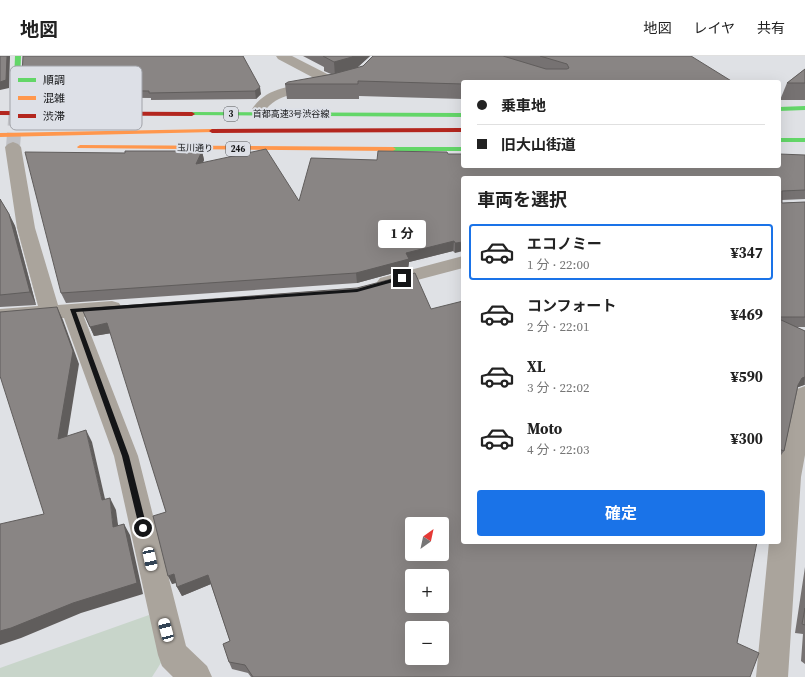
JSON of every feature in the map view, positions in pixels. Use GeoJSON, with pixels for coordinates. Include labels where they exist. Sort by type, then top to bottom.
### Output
{"type":"FeatureCollection","features":[{"type":"Feature","properties":{"kind":"main road"},"geometry":{"type":"LineString","coordinates":[[18,56],[18,66]]}},
{"type":"Feature","properties":{"kind":"main road"},"geometry":{"type":"LineString","coordinates":[[781,109],[805,108]]}},
{"type":"Feature","properties":{"kind":"main road"},"geometry":{"type":"LineString","coordinates":[[142,109],[461,109]]}},
{"type":"Feature","properties":{"kind":"main road"},"geometry":{"type":"LineString","coordinates":[[142,123],[303,109]]}},
{"type":"Feature","properties":{"kind":"main road","name":"首都高速3号渋谷線"},"geometry":{"type":"LineString","coordinates":[[0,112],[10,112]]}},
{"type":"Feature","properties":{"kind":"main road","name":"首都高速3号渋谷線"},"geometry":{"type":"LineString","coordinates":[[142,113],[461,115]]}},
{"type":"Feature","properties":{"kind":"main road"},"geometry":{"type":"LineString","coordinates":[[781,116],[805,116]]}},
{"type":"Feature","properties":{"kind":"main road"},"geometry":{"type":"LineString","coordinates":[[0,135],[196,131],[461,130]]}},
{"type":"Feature","properties":{"kind":"main road"},"geometry":{"type":"LineString","coordinates":[[10,145],[461,140]]}},
{"type":"Feature","properties":{"kind":"main road"},"geometry":{"type":"LineString","coordinates":[[781,140],[805,140]]}},
{"type":"Feature","properties":{"kind":"main road","name":"玉川通り"},"geometry":{"type":"LineString","coordinates":[[73,147],[461,149]]}},
{"type":"Feature","properties":{"kind":"main road"},"geometry":{"type":"LineString","coordinates":[[781,150],[805,150]]}},
{"type":"Feature","properties":{"kind":"street"},"geometry":{"type":"LineString","coordinates":[[259,109],[263,101],[272,95],[340,81],[282,56]]}},
{"type":"Feature","properties":{"kind":"street"},"geometry":{"type":"LineString","coordinates":[[10,145],[26,228],[61,311],[126,456],[173,655],[196,677]]}},
{"type":"Feature","properties":{"kind":"street"},"geometry":{"type":"LineString","coordinates":[[372,286],[461,263]]}},
{"type":"Feature","properties":{"kind":"street"},"geometry":{"type":"LineString","coordinates":[[0,316],[127,307]]}},
{"type":"Feature","properties":{"kind":"street"},"geometry":{"type":"LineString","coordinates":[[772,677],[788,477],[805,395]]}},
{"type":"Feature","properties":{"kind":"shaded area"},"geometry":{"type":"Polygon","coordinates":[[[149,615],[164,658],[152,677],[0,677],[0,668],[149,615]]]}},
{"type":"Feature","properties":{"kind":"building"},"geometry":{"type":"Polygon","coordinates":[[[0,56],[7,56],[6,80],[0,82],[0,56]]]}},
{"type":"Feature","properties":{"kind":"building"},"geometry":{"type":"Polygon","coordinates":[[[23,56],[243,56],[260,87],[255,91],[149,93],[149,91],[142,91],[142,66],[22,66],[23,56]]]}},
{"type":"Feature","properties":{"kind":"building"},"geometry":{"type":"Polygon","coordinates":[[[323,56],[353,56],[334,62],[323,56]]]}},
{"type":"Feature","properties":{"kind":"building"},"geometry":{"type":"Polygon","coordinates":[[[373,56],[503,56],[546,69],[567,69],[569,68],[567,64],[540,56],[691,56],[730,80],[461,80],[461,84],[358,81],[358,84],[285,84],[288,82],[333,74],[363,66],[373,56]]]}},
{"type":"Feature","properties":{"kind":"building"},"geometry":{"type":"Polygon","coordinates":[[[805,69],[805,83],[787,83],[805,69]]]}},
{"type":"Feature","properties":{"kind":"building"},"geometry":{"type":"Polygon","coordinates":[[[266,149],[299,201],[311,158],[377,160],[378,151],[447,152],[448,154],[461,154],[461,168],[781,168],[781,154],[805,155],[805,190],[782,191],[782,203],[805,202],[805,317],[781,317],[781,176],[461,176],[461,242],[455,243],[454,241],[406,253],[409,259],[356,273],[61,293],[25,152],[125,153],[125,151],[202,151],[196,164],[266,149]]]}},
{"type":"Feature","properties":{"kind":"building"},"geometry":{"type":"Polygon","coordinates":[[[0,199],[9,214],[30,292],[0,295],[0,199]]]}},
{"type":"Feature","properties":{"kind":"building"},"geometry":{"type":"Polygon","coordinates":[[[415,273],[431,309],[461,302],[461,544],[757,544],[737,643],[759,653],[750,677],[253,677],[245,665],[229,662],[223,644],[230,641],[208,575],[177,587],[174,574],[168,576],[153,516],[166,512],[107,323],[90,327],[82,309],[357,288],[415,273]]]}},
{"type":"Feature","properties":{"kind":"building"},"geometry":{"type":"Polygon","coordinates":[[[57,307],[73,351],[58,439],[86,430],[102,500],[110,498],[113,527],[124,524],[137,583],[73,603],[0,631],[0,524],[44,514],[0,376],[0,312],[57,307]]]}},
{"type":"Feature","properties":{"kind":"building"},"geometry":{"type":"Polygon","coordinates":[[[781,320],[805,331],[805,377],[802,378],[798,385],[784,451],[781,450],[781,320]]]}},
{"type":"Feature","properties":{"kind":"building"},"geometry":{"type":"Polygon","coordinates":[[[805,608],[805,625],[802,624],[805,608]]]}},
{"type":"Feature","properties":{"kind":"tunnel"},"geometry":{"type":"LineString","coordinates":[[13,147],[14,130]]}},
{"type":"Feature","properties":{"kind":"traffic: fast"},"geometry":{"type":"LineString","coordinates":[[18,56],[18,66]]}},
{"type":"Feature","properties":{"kind":"traffic: fast"},"geometry":{"type":"LineString","coordinates":[[781,109],[805,108]]}},
{"type":"Feature","properties":{"kind":"traffic: fast"},"geometry":{"type":"LineString","coordinates":[[192,114],[461,115]]}},
{"type":"Feature","properties":{"kind":"traffic: fast"},"geometry":{"type":"LineString","coordinates":[[781,140],[805,140]]}},
{"type":"Feature","properties":{"kind":"traffic: fast"},"geometry":{"type":"LineString","coordinates":[[393,149],[461,149]]}},
{"type":"Feature","properties":{"kind":"traffic: slow"},"geometry":{"type":"LineString","coordinates":[[0,135],[212,131]]}},
{"type":"Feature","properties":{"kind":"traffic: slow"},"geometry":{"type":"LineString","coordinates":[[80,147],[393,149]]}},
{"type":"Feature","properties":{"kind":"traffic: jam"},"geometry":{"type":"LineString","coordinates":[[0,113],[10,113]]}},
{"type":"Feature","properties":{"kind":"traffic: jam"},"geometry":{"type":"LineString","coordinates":[[142,114],[192,114]]}},
{"type":"Feature","properties":{"kind":"traffic: jam"},"geometry":{"type":"LineString","coordinates":[[212,131],[461,130]]}},
{"type":"Feature","properties":{"kind":"route"},"geometry":{"type":"LineString","coordinates":[[143,528],[126,456],[72,310],[357,290],[402,278]]}}]}
